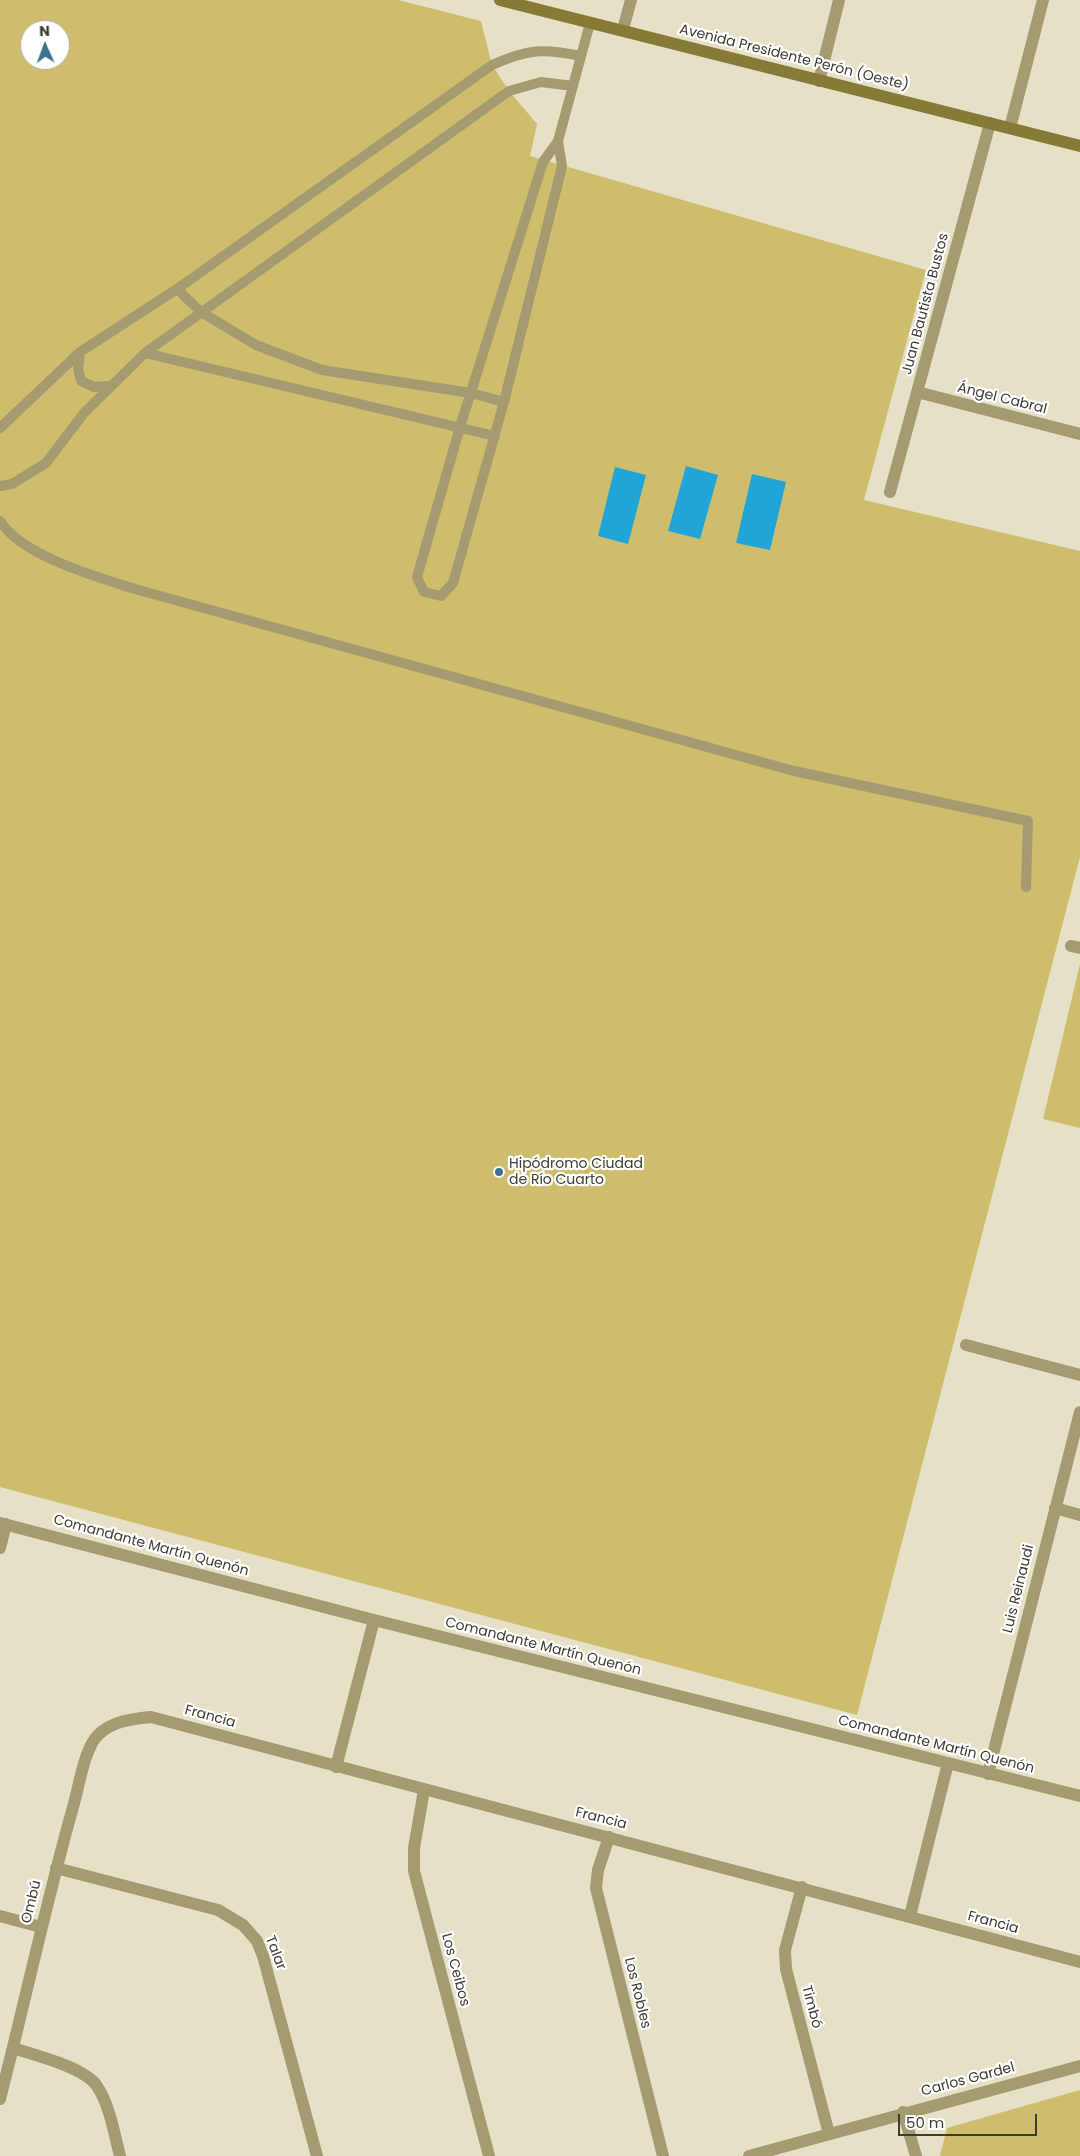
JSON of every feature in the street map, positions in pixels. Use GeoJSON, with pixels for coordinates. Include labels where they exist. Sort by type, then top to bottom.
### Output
{"type":"FeatureCollection","features":[{"type":"Feature","properties":{"kind":"main road","name":"Avenida Presidente Perón (Oeste)"},"geometry":{"type":"LineString","coordinates":[[500,0],[1080,146]]}},
{"type":"Feature","properties":{"kind":"street"},"geometry":{"type":"LineString","coordinates":[[623,30],[631,0]]}},
{"type":"Feature","properties":{"kind":"street"},"geometry":{"type":"LineString","coordinates":[[819,81],[839,0]]}},
{"type":"Feature","properties":{"kind":"street"},"geometry":{"type":"LineString","coordinates":[[1010,128],[1043,0]]}},
{"type":"Feature","properties":{"kind":"street","name":"Juan Bautista Bustos"},"geometry":{"type":"LineString","coordinates":[[890,492],[990,123]]}},
{"type":"Feature","properties":{"kind":"street","name":"Ángel Cabral"},"geometry":{"type":"LineString","coordinates":[[917,392],[1080,434]]}},
{"type":"Feature","properties":{"kind":"street"},"geometry":{"type":"LineString","coordinates":[[966,1345],[1080,1375]]}},
{"type":"Feature","properties":{"kind":"street","name":"Luis Reinaudi"},"geometry":{"type":"LineString","coordinates":[[988,1774],[1080,1412]]}},
{"type":"Feature","properties":{"kind":"street"},"geometry":{"type":"LineString","coordinates":[[1056,1508],[1080,1515]]}},
{"type":"Feature","properties":{"kind":"street"},"geometry":{"type":"LineString","coordinates":[[0,1548],[3,1523]]}},
{"type":"Feature","properties":{"kind":"street","name":"Comandante Martín Quenón"},"geometry":{"type":"LineString","coordinates":[[3,1523],[374,1620],[1080,1796]]}},
{"type":"Feature","properties":{"kind":"street"},"geometry":{"type":"LineString","coordinates":[[336,1767],[374,1620]]}},
{"type":"Feature","properties":{"kind":"street","name":"Francia"},"geometry":{"type":"LineString","coordinates":[[114,1724],[130,1719],[151,1717],[424,1790],[802,1887],[1080,1962]]}},
{"type":"Feature","properties":{"kind":"street","name":"Ombú"},"geometry":{"type":"LineString","coordinates":[[0,2099],[56,1868],[88,1754],[98,1735],[114,1724]]}},
{"type":"Feature","properties":{"kind":"street"},"geometry":{"type":"LineString","coordinates":[[910,1916],[948,1762]]}},
{"type":"Feature","properties":{"kind":"street","name":"Los Ceibos"},"geometry":{"type":"LineString","coordinates":[[424,1790],[414,1848],[414,1871],[489,2156]]}},
{"type":"Feature","properties":{"kind":"street","name":"Los Robles"},"geometry":{"type":"LineString","coordinates":[[609,1837],[598,1870],[596,1888],[663,2156]]}},
{"type":"Feature","properties":{"kind":"street","name":"Talar"},"geometry":{"type":"LineString","coordinates":[[56,1868],[218,1910],[243,1925],[257,1940],[317,2156]]}},
{"type":"Feature","properties":{"kind":"street","name":"Timbó"},"geometry":{"type":"LineString","coordinates":[[802,1887],[785,1950],[786,1969],[829,2134]]}},
{"type":"Feature","properties":{"kind":"street"},"geometry":{"type":"LineString","coordinates":[[0,1916],[41,1927]]}},
{"type":"Feature","properties":{"kind":"street"},"geometry":{"type":"LineString","coordinates":[[13,2048],[76,2070],[96,2085],[107,2108],[120,2156]]}},
{"type":"Feature","properties":{"kind":"street","name":"Carlos Gardel"},"geometry":{"type":"LineString","coordinates":[[749,2156],[904,2112],[1080,2066]]}},
{"type":"Feature","properties":{"kind":"street"},"geometry":{"type":"LineString","coordinates":[[904,2112],[916,2156]]}},
{"type":"Feature","properties":{"kind":"lane"},"geometry":{"type":"LineString","coordinates":[[558,141],[562,166],[504,402],[453,583],[441,596],[424,592],[417,578],[460,427],[543,162],[558,141],[590,23]]}},
{"type":"Feature","properties":{"kind":"lane"},"geometry":{"type":"LineString","coordinates":[[0,428],[80,352],[177,289],[492,65],[515,55],[536,50],[553,50],[581,56]]}},
{"type":"Feature","properties":{"kind":"lane"},"geometry":{"type":"LineString","coordinates":[[0,486],[12,484],[46,463],[84,413],[145,353],[509,91],[541,82],[573,86]]}},
{"type":"Feature","properties":{"kind":"lane"},"geometry":{"type":"LineString","coordinates":[[177,289],[201,312],[256,345],[322,370],[471,393],[504,402]]}},
{"type":"Feature","properties":{"kind":"lane"},"geometry":{"type":"LineString","coordinates":[[80,352],[78,369],[81,381],[94,387],[110,386]]}},
{"type":"Feature","properties":{"kind":"lane"},"geometry":{"type":"LineString","coordinates":[[145,353],[495,436]]}},
{"type":"Feature","properties":{"kind":"lane"},"geometry":{"type":"LineString","coordinates":[[0,521],[22,542],[45,556],[75,570],[135,589],[794,771],[1028,821],[1026,887]]}},
{"type":"Feature","properties":{"kind":"shaded area","name":"Hipódromo Ciudad de Río Cuarto"},"geometry":{"type":"Polygon","coordinates":[[[0,0],[398,0],[481,21],[492,65],[509,91],[537,124],[530,156],[926,270],[864,500],[1080,551],[1080,857],[857,1715],[0,1487],[0,0]]]}},
{"type":"Feature","properties":{"kind":"shaded area"},"geometry":{"type":"Polygon","coordinates":[[[1080,964],[1080,1128],[1043,1119],[1080,964]]]}},
{"type":"Feature","properties":{"kind":"shaded area"},"geometry":{"type":"Polygon","coordinates":[[[1080,2090],[1080,2156],[940,2156],[947,2128],[1080,2090]]]}},
{"type":"Feature","properties":{"kind":"water"},"geometry":{"type":"Polygon","coordinates":[[[686,466],[718,475],[700,539],[668,531],[686,466]]]}},
{"type":"Feature","properties":{"kind":"water"},"geometry":{"type":"Polygon","coordinates":[[[615,467],[646,475],[628,544],[598,536],[615,467]]]}},
{"type":"Feature","properties":{"kind":"water"},"geometry":{"type":"Polygon","coordinates":[[[752,474],[786,482],[770,550],[736,543],[752,474]]]}},
{"type":"Feature","properties":{"kind":"place","name":"Hipódromo Ciudad de Río Cuarto"},"geometry":{"type":"Point","coordinates":[499,1172]}}]}
